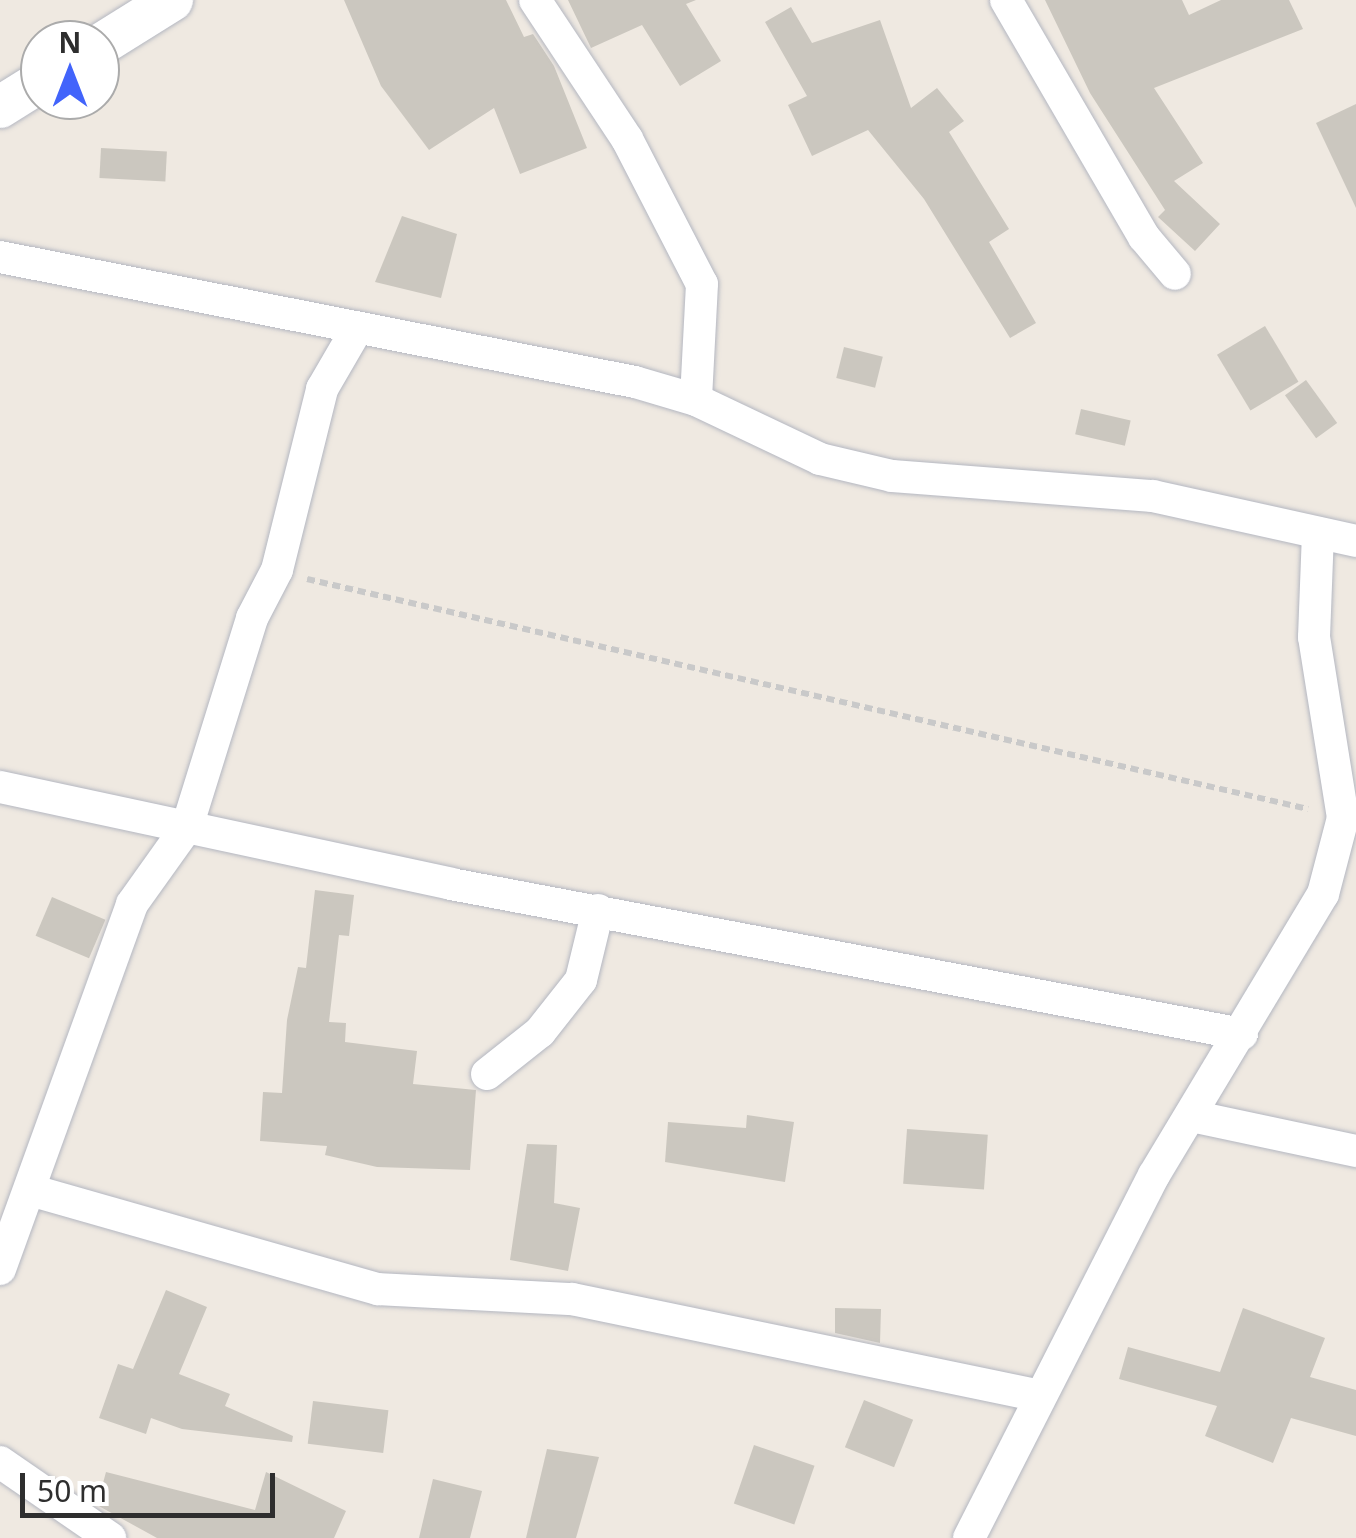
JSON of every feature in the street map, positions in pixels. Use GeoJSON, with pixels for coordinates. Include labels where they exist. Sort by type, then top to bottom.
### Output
{"type":"FeatureCollection","features":[{"type":"Feature","properties":{"kind":"street"},"geometry":{"type":"LineString","coordinates":[[120,32],[172,0]]}},
{"type":"Feature","properties":{"kind":"street"},"geometry":{"type":"LineString","coordinates":[[535,0],[627,139],[702,284],[696,400]]}},
{"type":"Feature","properties":{"kind":"street"},"geometry":{"type":"LineString","coordinates":[[1006,0],[1144,236],[1176,274]]}},
{"type":"Feature","properties":{"kind":"street"},"geometry":{"type":"LineString","coordinates":[[0,257],[696,400],[820,460],[892,476],[1154,496],[1356,541]]}},
{"type":"Feature","properties":{"kind":"street"},"geometry":{"type":"LineString","coordinates":[[0,1269],[132,904],[187,828],[252,618],[277,570],[322,389],[355,332]]}},
{"type":"Feature","properties":{"kind":"street"},"geometry":{"type":"LineString","coordinates":[[970,1538],[1039,1396],[1191,1116],[1323,894],[1343,818],[1314,637],[1318,533]]}},
{"type":"Feature","properties":{"kind":"street"},"geometry":{"type":"LineString","coordinates":[[0,787],[598,910],[1242,1034]]}},
{"type":"Feature","properties":{"kind":"street"},"geometry":{"type":"LineString","coordinates":[[487,1074],[540,1032],[581,980],[598,910]]}},
{"type":"Feature","properties":{"kind":"street"},"geometry":{"type":"LineString","coordinates":[[1191,1116],[1356,1152]]}},
{"type":"Feature","properties":{"kind":"street"},"geometry":{"type":"LineString","coordinates":[[30,1190],[378,1288],[572,1299],[1039,1396]]}},
{"type":"Feature","properties":{"kind":"street"},"geometry":{"type":"LineString","coordinates":[[0,1462],[110,1538]]}},
{"type":"Feature","properties":{"kind":"path"},"geometry":{"type":"LineString","coordinates":[[277,570],[1343,818]]}},
{"type":"Feature","properties":{"kind":"building"},"geometry":{"type":"Polygon","coordinates":[[[344,0],[506,0],[524,37],[533,34],[554,66],[587,148],[520,174],[494,108],[429,150],[381,86],[344,0]]]}},
{"type":"Feature","properties":{"kind":"building"},"geometry":{"type":"Polygon","coordinates":[[[568,0],[696,0],[686,4],[721,61],[680,86],[642,25],[591,48],[568,0]]]}},
{"type":"Feature","properties":{"kind":"building"},"geometry":{"type":"Polygon","coordinates":[[[1045,0],[1182,0],[1189,15],[1221,0],[1289,0],[1303,29],[1154,88],[1203,163],[1174,181],[1220,224],[1195,251],[1158,217],[1165,210],[1090,93],[1045,0]]]}},
{"type":"Feature","properties":{"kind":"building"},"geometry":{"type":"Polygon","coordinates":[[[791,7],[812,43],[880,20],[911,108],[937,88],[964,121],[949,132],[1009,229],[989,242],[1036,323],[1010,338],[924,199],[868,130],[812,156],[788,105],[807,96],[765,22],[791,7]]]}},
{"type":"Feature","properties":{"kind":"building"},"geometry":{"type":"Polygon","coordinates":[[[1356,104],[1356,208],[1316,123],[1356,104]]]}},
{"type":"Feature","properties":{"kind":"building"},"geometry":{"type":"Polygon","coordinates":[[[101,148],[167,151],[165,181],[99,178],[101,148]]]}},
{"type":"Feature","properties":{"kind":"building"},"geometry":{"type":"Polygon","coordinates":[[[402,216],[457,234],[441,298],[375,282],[402,216]]]}},
{"type":"Feature","properties":{"kind":"building"},"geometry":{"type":"Polygon","coordinates":[[[1265,326],[1298,382],[1250,411],[1217,355],[1265,326]]]}},
{"type":"Feature","properties":{"kind":"building"},"geometry":{"type":"Polygon","coordinates":[[[844,347],[883,357],[875,388],[836,378],[844,347]]]}},
{"type":"Feature","properties":{"kind":"building"},"geometry":{"type":"Polygon","coordinates":[[[1306,380],[1337,423],[1316,438],[1285,395],[1306,380]]]}},
{"type":"Feature","properties":{"kind":"building"},"geometry":{"type":"Polygon","coordinates":[[[1081,409],[1131,420],[1125,446],[1075,434],[1081,409]]]}},
{"type":"Feature","properties":{"kind":"building"},"geometry":{"type":"Polygon","coordinates":[[[315,890],[354,895],[349,936],[339,935],[329,1022],[346,1023],[345,1042],[417,1051],[413,1084],[476,1090],[470,1170],[377,1167],[325,1155],[327,1146],[260,1141],[263,1092],[282,1093],[287,1020],[298,967],[306,968],[315,890]]]}},
{"type":"Feature","properties":{"kind":"building"},"geometry":{"type":"Polygon","coordinates":[[[52,897],[105,920],[89,958],[36,936],[52,897]]]}},
{"type":"Feature","properties":{"kind":"building"},"geometry":{"type":"Polygon","coordinates":[[[747,1115],[794,1122],[785,1182],[665,1162],[668,1122],[746,1128],[747,1115]]]}},
{"type":"Feature","properties":{"kind":"building"},"geometry":{"type":"Polygon","coordinates":[[[907,1129],[988,1135],[984,1190],[903,1184],[907,1129]]]}},
{"type":"Feature","properties":{"kind":"building"},"geometry":{"type":"Polygon","coordinates":[[[527,1144],[557,1145],[554,1203],[580,1208],[568,1271],[510,1260],[527,1144]]]}},
{"type":"Feature","properties":{"kind":"building"},"geometry":{"type":"Polygon","coordinates":[[[166,1290],[207,1307],[179,1374],[230,1394],[225,1406],[293,1436],[292,1442],[182,1429],[151,1418],[146,1434],[99,1418],[118,1364],[133,1369],[166,1290]]]}},
{"type":"Feature","properties":{"kind":"building"},"geometry":{"type":"Polygon","coordinates":[[[835,1308],[881,1309],[880,1343],[835,1333],[835,1308]]]}},
{"type":"Feature","properties":{"kind":"building"},"geometry":{"type":"Polygon","coordinates":[[[1243,1308],[1325,1338],[1310,1377],[1356,1390],[1356,1436],[1291,1418],[1273,1463],[1205,1436],[1217,1406],[1119,1379],[1128,1347],[1220,1372],[1243,1308]]]}},
{"type":"Feature","properties":{"kind":"building"},"geometry":{"type":"Polygon","coordinates":[[[864,1400],[913,1420],[894,1467],[845,1447],[864,1400]]]}},
{"type":"Feature","properties":{"kind":"building"},"geometry":{"type":"Polygon","coordinates":[[[313,1401],[388,1410],[383,1453],[308,1444],[313,1401]]]}},
{"type":"Feature","properties":{"kind":"building"},"geometry":{"type":"Polygon","coordinates":[[[754,1445],[815,1466],[794,1524],[734,1504],[754,1445]]]}},
{"type":"Feature","properties":{"kind":"building"},"geometry":{"type":"Polygon","coordinates":[[[547,1449],[599,1457],[576,1538],[526,1538],[547,1449]]]}},
{"type":"Feature","properties":{"kind":"building"},"geometry":{"type":"Polygon","coordinates":[[[106,1472],[255,1510],[266,1472],[346,1511],[334,1538],[157,1538],[97,1505],[106,1472]]]}},
{"type":"Feature","properties":{"kind":"building"},"geometry":{"type":"Polygon","coordinates":[[[433,1479],[482,1491],[470,1538],[419,1538],[433,1479]]]}}]}
